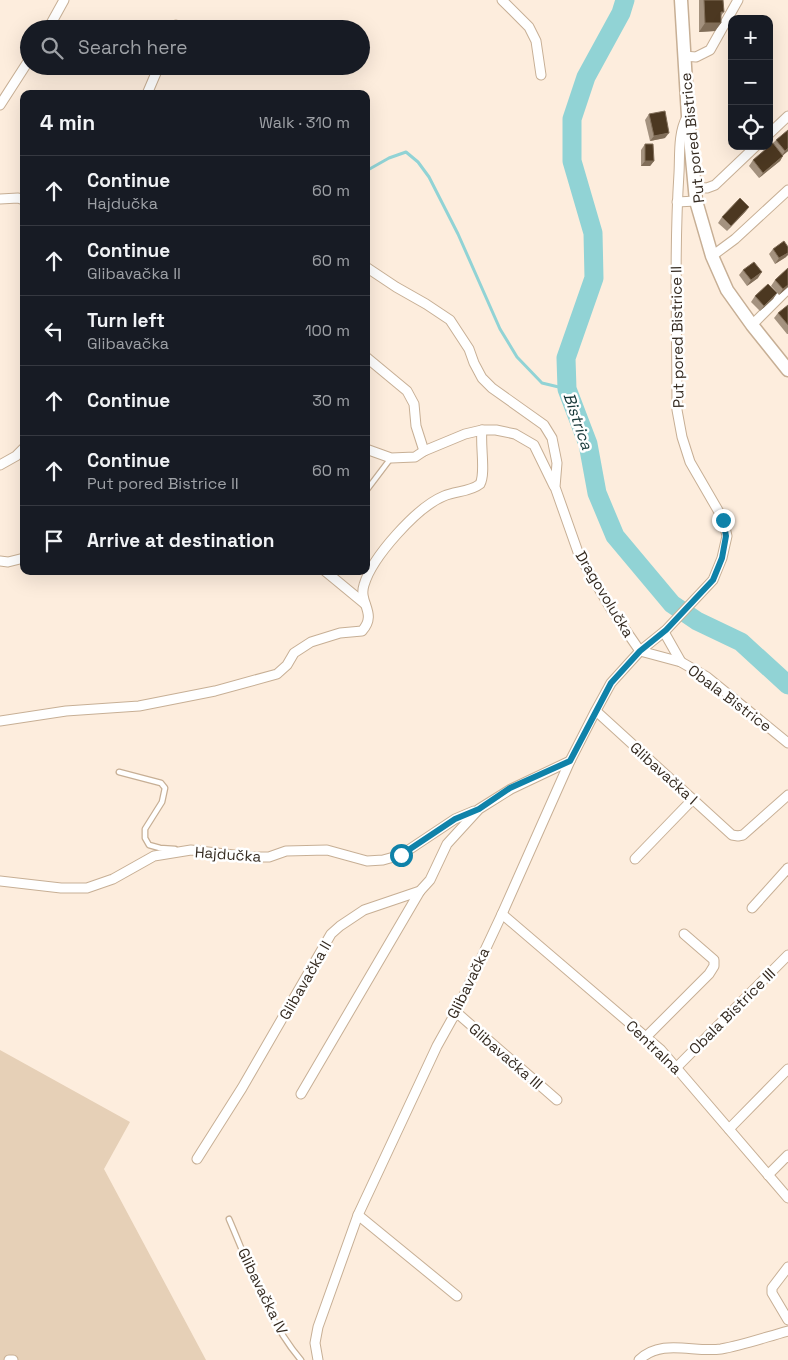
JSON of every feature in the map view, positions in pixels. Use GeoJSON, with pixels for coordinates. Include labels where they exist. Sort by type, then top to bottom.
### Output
{"type":"FeatureCollection","features":[{"type":"Feature","properties":{"kind":"street"},"geometry":{"type":"LineString","coordinates":[[53,20],[64,0]]}},
{"type":"Feature","properties":{"kind":"street"},"geometry":{"type":"LineString","coordinates":[[502,0],[528,27],[536,41],[542,75]]}},
{"type":"Feature","properties":{"kind":"street","name":"Put pored Bistrice"},"geometry":{"type":"LineString","coordinates":[[681,0],[688,116],[696,201],[712,256],[725,285],[752,325],[788,370]]}},
{"type":"Feature","properties":{"kind":"street"},"geometry":{"type":"LineString","coordinates":[[684,56],[696,57],[710,50],[738,0]]}},
{"type":"Feature","properties":{"kind":"street"},"geometry":{"type":"LineString","coordinates":[[0,104],[20,74]]}},
{"type":"Feature","properties":{"kind":"street"},"geometry":{"type":"LineString","coordinates":[[149,90],[155,75]]}},
{"type":"Feature","properties":{"kind":"street","name":"Put pored Bistrice II"},"geometry":{"type":"LineString","coordinates":[[665,631],[713,580],[722,558],[726,536],[723,520],[690,462],[682,437],[677,410],[677,202],[681,135],[683,124],[688,116]]}},
{"type":"Feature","properties":{"kind":"street"},"geometry":{"type":"LineString","coordinates":[[773,130],[788,116]]}},
{"type":"Feature","properties":{"kind":"street"},"geometry":{"type":"LineString","coordinates":[[694,187],[707,188],[716,185],[752,150]]}},
{"type":"Feature","properties":{"kind":"street"},"geometry":{"type":"LineString","coordinates":[[712,256],[735,239],[788,190]]}},
{"type":"Feature","properties":{"kind":"street"},"geometry":{"type":"LineString","coordinates":[[0,199],[20,199]]}},
{"type":"Feature","properties":{"kind":"street"},"geometry":{"type":"LineString","coordinates":[[677,202],[696,201]]}},
{"type":"Feature","properties":{"kind":"street","name":"Dragovolučka"},"geometry":{"type":"LineString","coordinates":[[370,270],[450,320],[469,349],[482,378],[492,388],[544,425],[552,438],[557,463],[555,487],[579,555],[611,609],[640,651]]}},
{"type":"Feature","properties":{"kind":"street"},"geometry":{"type":"LineString","coordinates":[[752,325],[788,289]]}},
{"type":"Feature","properties":{"kind":"street"},"geometry":{"type":"LineString","coordinates":[[370,361],[407,391],[414,404],[416,426],[424,451]]}},
{"type":"Feature","properties":{"kind":"street"},"geometry":{"type":"LineString","coordinates":[[370,450],[391,458],[415,457],[424,451],[465,434],[482,430],[496,430],[515,434],[534,445],[555,487]]}},
{"type":"Feature","properties":{"kind":"street"},"geometry":{"type":"LineString","coordinates":[[370,571],[376,559],[404,526],[427,506],[444,496],[468,490],[480,484],[483,475],[480,443],[482,430]]}},
{"type":"Feature","properties":{"kind":"street"},"geometry":{"type":"LineString","coordinates":[[0,465],[20,452]]}},
{"type":"Feature","properties":{"kind":"street"},"geometry":{"type":"LineString","coordinates":[[0,561],[8,562],[20,559]]}},
{"type":"Feature","properties":{"kind":"street"},"geometry":{"type":"LineString","coordinates":[[330,575],[365,604]]}},
{"type":"Feature","properties":{"kind":"street"},"geometry":{"type":"LineString","coordinates":[[0,721],[32,715],[140,706],[215,691],[277,674],[294,654],[311,642],[340,634],[362,631],[369,620],[369,611],[363,597],[363,586],[368,575]]}},
{"type":"Feature","properties":{"kind":"street"},"geometry":{"type":"LineString","coordinates":[[665,631],[681,662]]}},
{"type":"Feature","properties":{"kind":"street","name":"Glibavačka"},"geometry":{"type":"LineString","coordinates":[[318,1360],[315,1343],[318,1326],[358,1214],[502,914],[570,761],[611,683],[640,651],[665,631]]}},
{"type":"Feature","properties":{"kind":"street","name":"Obala Bistrice"},"geometry":{"type":"LineString","coordinates":[[640,651],[681,662],[707,677],[788,743]]}},
{"type":"Feature","properties":{"kind":"street","name":"Glibavačka I"},"geometry":{"type":"LineString","coordinates":[[596,711],[732,835],[743,835],[788,795]]}},
{"type":"Feature","properties":{"kind":"street"},"geometry":{"type":"LineString","coordinates":[[301,1094],[420,891],[430,880],[447,844],[479,809],[510,788],[570,761]]}},
{"type":"Feature","properties":{"kind":"street"},"geometry":{"type":"LineString","coordinates":[[635,860],[693,799]]}},
{"type":"Feature","properties":{"kind":"street","name":"Hajdučka"},"geometry":{"type":"LineString","coordinates":[[0,881],[61,888],[87,888],[113,879],[154,856],[191,850],[251,857],[269,857],[286,852],[327,850],[367,861],[383,860],[401,855],[455,819],[479,809]]}},
{"type":"Feature","properties":{"kind":"street"},"geometry":{"type":"LineString","coordinates":[[752,908],[788,868]]}},
{"type":"Feature","properties":{"kind":"street","name":"Glibavačka II"},"geometry":{"type":"LineString","coordinates":[[197,1159],[242,1088],[331,934],[364,910],[420,891]]}},
{"type":"Feature","properties":{"kind":"street","name":"Centralna"},"geometry":{"type":"LineString","coordinates":[[502,914],[660,1050],[788,1198]]}},
{"type":"Feature","properties":{"kind":"street"},"geometry":{"type":"LineString","coordinates":[[646,1037],[709,974],[714,966],[714,960],[684,934]]}},
{"type":"Feature","properties":{"kind":"street","name":"Obala Bistrice III"},"geometry":{"type":"LineString","coordinates":[[676,1068],[788,955]]}},
{"type":"Feature","properties":{"kind":"street","name":"Glibavačka III"},"geometry":{"type":"LineString","coordinates":[[456,1012],[557,1100]]}},
{"type":"Feature","properties":{"kind":"street"},"geometry":{"type":"LineString","coordinates":[[729,1129],[788,1070]]}},
{"type":"Feature","properties":{"kind":"street"},"geometry":{"type":"LineString","coordinates":[[768,1175],[788,1155]]}},
{"type":"Feature","properties":{"kind":"street"},"geometry":{"type":"LineString","coordinates":[[358,1214],[457,1296]]}},
{"type":"Feature","properties":{"kind":"street"},"geometry":{"type":"LineString","coordinates":[[788,1267],[772,1288],[772,1293],[788,1320]]}},
{"type":"Feature","properties":{"kind":"street"},"geometry":{"type":"LineString","coordinates":[[639,1360],[646,1354],[656,1350],[677,1347],[704,1350],[721,1348],[788,1331]]}},
{"type":"Feature","properties":{"kind":"lane"},"geometry":{"type":"LineString","coordinates":[[370,486],[391,458]]}},
{"type":"Feature","properties":{"kind":"lane"},"geometry":{"type":"LineString","coordinates":[[118,772],[161,783],[165,788],[162,802],[145,829],[145,838],[149,845],[160,848],[191,850]]}},
{"type":"Feature","properties":{"kind":"lane","name":"Glibavačka IV"},"geometry":{"type":"LineString","coordinates":[[229,1219],[268,1308],[291,1348],[301,1360]]}},
{"type":"Feature","properties":{"kind":"shaded area"},"geometry":{"type":"Polygon","coordinates":[[[0,1050],[130,1122],[104,1169],[206,1360],[0,1360],[0,1050]]]}},
{"type":"Feature","properties":{"kind":"building"},"geometry":{"type":"Polygon","coordinates":[[[704,0],[723,0],[724,12],[721,12],[721,23],[705,23],[704,0]]]}},
{"type":"Feature","properties":{"kind":"building"},"geometry":{"type":"Polygon","coordinates":[[[665,111],[669,133],[654,136],[649,114],[665,111]]]}},
{"type":"Feature","properties":{"kind":"building"},"geometry":{"type":"Polygon","coordinates":[[[788,130],[788,148],[785,151],[776,140],[788,130]]]}},
{"type":"Feature","properties":{"kind":"building"},"geometry":{"type":"Polygon","coordinates":[[[773,143],[783,156],[763,173],[753,160],[765,150],[773,150],[773,143]]]}},
{"type":"Feature","properties":{"kind":"building"},"geometry":{"type":"Polygon","coordinates":[[[645,144],[653,144],[654,161],[645,161],[645,144]]]}},
{"type":"Feature","properties":{"kind":"building"},"geometry":{"type":"Polygon","coordinates":[[[740,198],[749,207],[731,226],[722,217],[740,198]]]}},
{"type":"Feature","properties":{"kind":"building"},"geometry":{"type":"Polygon","coordinates":[[[784,241],[788,247],[788,253],[779,258],[773,249],[784,241]]]}},
{"type":"Feature","properties":{"kind":"building"},"geometry":{"type":"Polygon","coordinates":[[[754,262],[762,272],[751,280],[743,270],[754,262]]]}},
{"type":"Feature","properties":{"kind":"building"},"geometry":{"type":"Polygon","coordinates":[[[788,268],[788,285],[783,289],[775,280],[788,268]]]}},
{"type":"Feature","properties":{"kind":"building"},"geometry":{"type":"Polygon","coordinates":[[[768,284],[777,293],[764,306],[755,296],[768,284]]]}},
{"type":"Feature","properties":{"kind":"building"},"geometry":{"type":"Polygon","coordinates":[[[788,305],[788,325],[778,313],[788,305]]]}},
{"type":"Feature","properties":{"kind":"waterway","name":"Bistrica"},"geometry":{"type":"LineString","coordinates":[[625,0],[621,13],[586,77],[572,119],[572,161],[593,233],[594,278],[566,358],[567,389],[588,444],[597,493],[615,536],[672,604],[697,621],[741,642],[788,685]]}},
{"type":"Feature","properties":{"kind":"waterway"},"geometry":{"type":"LineString","coordinates":[[370,169],[389,158],[406,152],[418,162],[429,177],[458,234],[500,329],[517,357],[542,383],[567,389]]}},
{"type":"Feature","properties":{"kind":"route"},"geometry":{"type":"LineString","coordinates":[[401,855],[455,819],[479,809],[510,788],[570,761],[611,683],[640,651],[666,630],[713,580],[722,558],[726,536],[723,520]]}}]}
